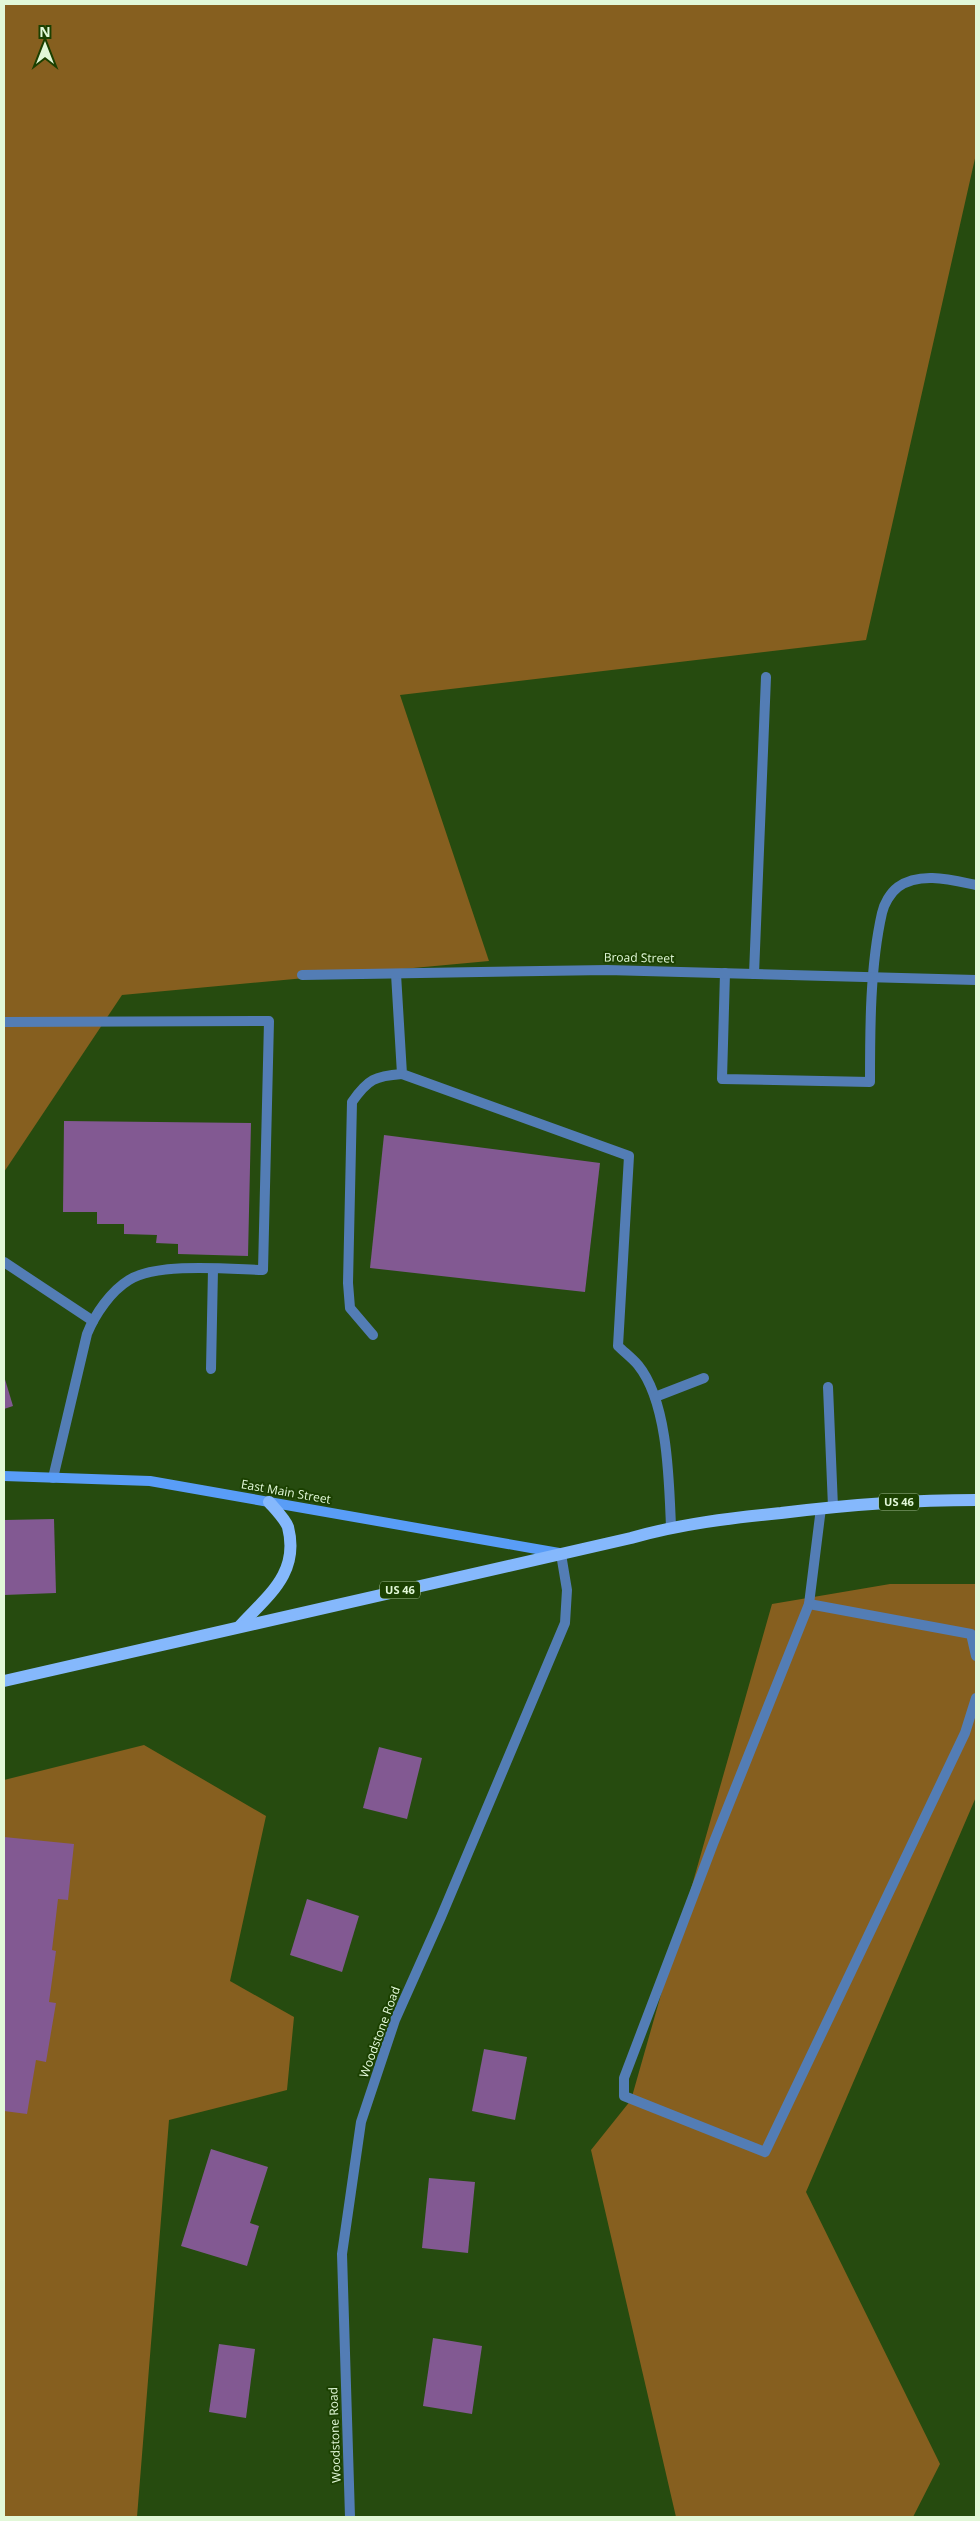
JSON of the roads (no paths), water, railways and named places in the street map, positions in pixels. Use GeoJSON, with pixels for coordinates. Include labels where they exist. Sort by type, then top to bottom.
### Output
{"type":"FeatureCollection","features":[{"type":"Feature","properties":{"kind":"main road","name":"US 46"},"geometry":{"type":"LineString","coordinates":[[4,1681],[631,1538],[671,1526],[827,1508],[924,1500],[976,1500]]}},
{"type":"Feature","properties":{"kind":"main road"},"geometry":{"type":"LineString","coordinates":[[239,1627],[285,1577],[290,1555],[287,1526],[269,1502]]}},
{"type":"Feature","properties":{"kind":"street"},"geometry":{"type":"LineString","coordinates":[[754,974],[766,677]]}},
{"type":"Feature","properties":{"kind":"street"},"geometry":{"type":"LineString","coordinates":[[725,973],[722,1079],[870,1082],[874,977],[882,912],[889,896],[899,887],[918,879],[942,878],[976,884]]}},
{"type":"Feature","properties":{"kind":"street","name":"Broad Street"},"geometry":{"type":"LineString","coordinates":[[302,976],[607,970],[976,980]]}},
{"type":"Feature","properties":{"kind":"street"},"geometry":{"type":"LineString","coordinates":[[396,974],[402,1074]]}},
{"type":"Feature","properties":{"kind":"street"},"geometry":{"type":"LineString","coordinates":[[4,1022],[269,1021],[263,1270],[169,1269],[130,1279],[116,1290],[92,1321],[87,1334],[53,1478]]}},
{"type":"Feature","properties":{"kind":"street"},"geometry":{"type":"LineString","coordinates":[[372,1335],[350,1308],[348,1283],[352,1102],[365,1084],[380,1076],[402,1074],[629,1156],[618,1346],[639,1366],[655,1397],[667,1459],[671,1526]]}},
{"type":"Feature","properties":{"kind":"street"},"geometry":{"type":"LineString","coordinates":[[4,1262],[92,1321]]}},
{"type":"Feature","properties":{"kind":"street"},"geometry":{"type":"LineString","coordinates":[[211,1369],[213,1269]]}},
{"type":"Feature","properties":{"kind":"street"},"geometry":{"type":"LineString","coordinates":[[655,1397],[704,1378]]}},
{"type":"Feature","properties":{"kind":"street"},"geometry":{"type":"LineString","coordinates":[[828,1387],[827,1508],[809,1604],[713,1844],[624,2078],[624,2096],[765,2152],[965,1733],[976,1698]]}},
{"type":"Feature","properties":{"kind":"street","name":"East Main Street"},"geometry":{"type":"LineString","coordinates":[[4,1476],[150,1481],[561,1554]]}},
{"type":"Feature","properties":{"kind":"street","name":"Woodstone Road"},"geometry":{"type":"LineString","coordinates":[[350,2517],[342,2254],[361,2122],[395,2020],[441,1917],[565,1623],[567,1590],[561,1554]]}},
{"type":"Feature","properties":{"kind":"street"},"geometry":{"type":"LineString","coordinates":[[809,1604],[971,1634],[976,1656]]}}]}
